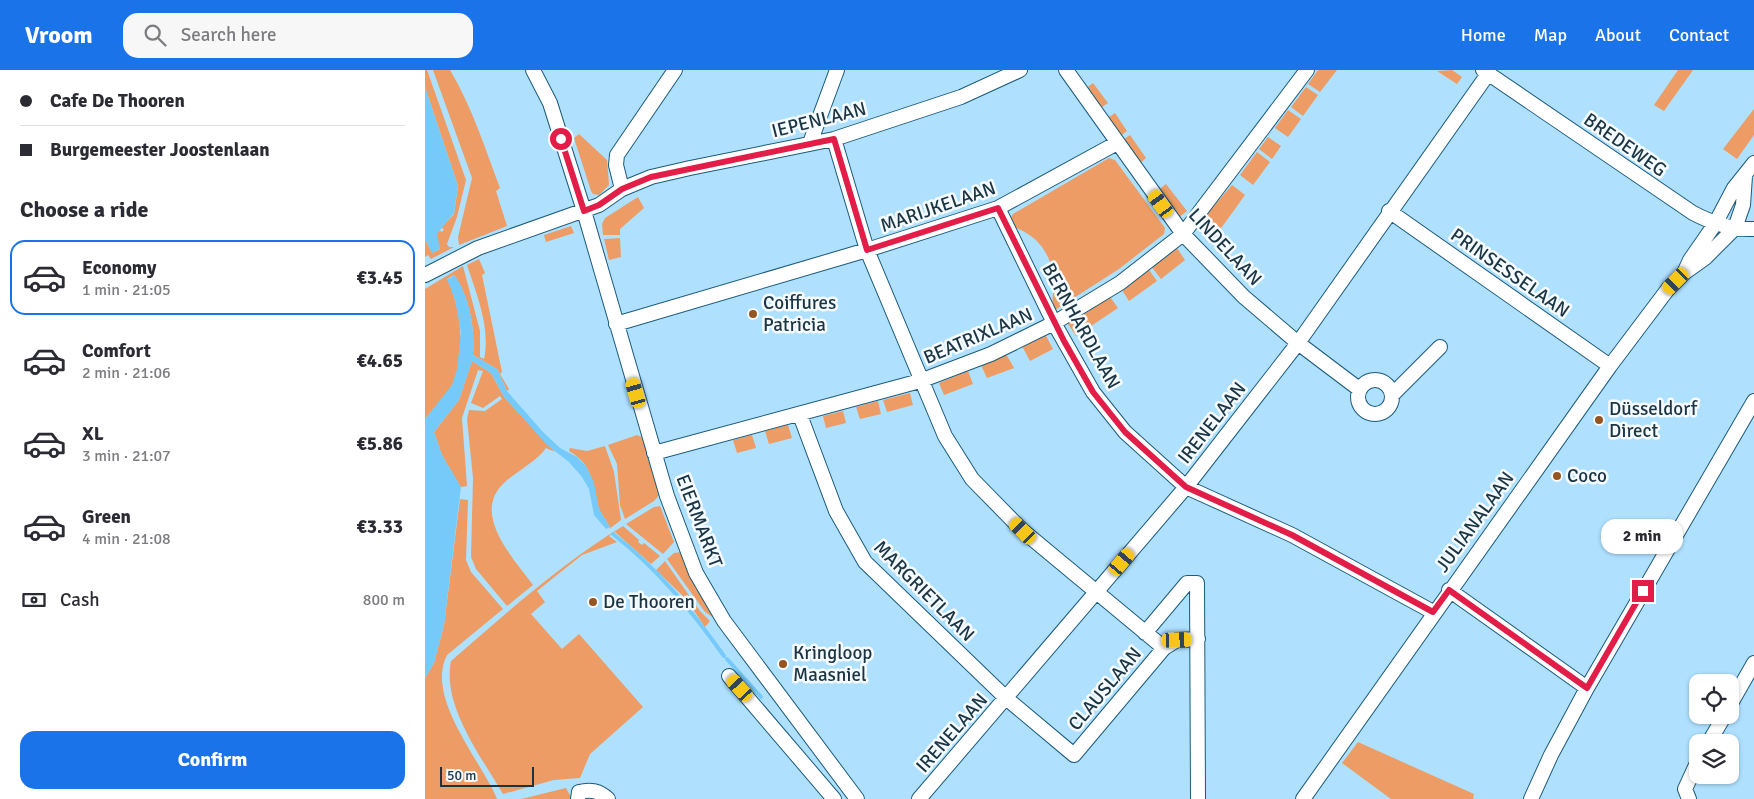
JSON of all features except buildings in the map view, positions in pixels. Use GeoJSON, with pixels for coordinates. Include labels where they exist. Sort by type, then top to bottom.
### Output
{"type":"FeatureCollection","features":[{"type":"Feature","properties":{"kind":"street","name":"EIERMARKT"},"geometry":{"type":"LineString","coordinates":[[533,70],[550,104],[584,211],[654,453],[696,573],[724,620],[857,799]]}},
{"type":"Feature","properties":{"kind":"street"},"geometry":{"type":"LineString","coordinates":[[622,189],[616,165],[617,155],[675,70]]}},
{"type":"Feature","properties":{"kind":"street"},"geometry":{"type":"LineString","coordinates":[[810,143],[837,70]]}},
{"type":"Feature","properties":{"kind":"street","name":"IEPENLAAN"},"geometry":{"type":"LineString","coordinates":[[425,275],[478,248],[599,205],[622,189],[651,177],[834,139],[961,97],[1020,70]]}},
{"type":"Feature","properties":{"kind":"street","name":"LINDELAAN"},"geometry":{"type":"LineString","coordinates":[[1066,70],[1183,234],[1244,297],[1298,343],[1359,389]]}},
{"type":"Feature","properties":{"kind":"street","name":"BEATRIXLAAN"},"geometry":{"type":"LineString","coordinates":[[654,453],[921,381],[991,354],[1054,323],[1120,283],[1183,234],[1307,70]]}},
{"type":"Feature","properties":{"kind":"street","name":"IRENELAAN"},"geometry":{"type":"LineString","coordinates":[[919,799],[1186,487],[1298,343],[1486,72]]}},
{"type":"Feature","properties":{"kind":"street","name":"BREDEWEG"},"geometry":{"type":"LineString","coordinates":[[1486,72],[1693,213],[1715,224],[1754,229]]}},
{"type":"Feature","properties":{"kind":"street","name":"CLAUSLAAN"},"geometry":{"type":"LineString","coordinates":[[834,139],[867,250],[945,436],[972,479],[1023,531],[1163,648]]}},
{"type":"Feature","properties":{"kind":"street","name":"MARIJKELAAN"},"geometry":{"type":"LineString","coordinates":[[616,324],[867,250],[998,208],[1117,143]]}},
{"type":"Feature","properties":{"kind":"street","name":"JULIANALAAN"},"geometry":{"type":"LineString","coordinates":[[1303,799],[1433,612],[1609,366],[1684,272],[1715,224],[1734,188],[1754,163]]}},
{"type":"Feature","properties":{"kind":"street"},"geometry":{"type":"LineString","coordinates":[[1735,228],[1743,205],[1745,176]]}},
{"type":"Feature","properties":{"kind":"street","name":"BERNHARDLAAN"},"geometry":{"type":"LineString","coordinates":[[998,208],[1054,323],[1093,392],[1125,432],[1186,487],[1292,535],[1433,612]]}},
{"type":"Feature","properties":{"kind":"street","name":"PRINSESSELAAN"},"geometry":{"type":"LineString","coordinates":[[1389,211],[1609,366]]}},
{"type":"Feature","properties":{"kind":"street","name":"JULIANALAAN"},"geometry":{"type":"LineString","coordinates":[[1684,272],[1696,266],[1735,228]]}},
{"type":"Feature","properties":{"kind":"street"},"geometry":{"type":"LineString","coordinates":[[1392,395],[1385,383],[1375,379],[1365,383],[1359,389],[1357,397],[1359,405],[1373,414],[1387,409],[1392,395],[1440,347]]}},
{"type":"Feature","properties":{"kind":"street"},"geometry":{"type":"LineString","coordinates":[[1531,799],[1551,755],[1587,688],[1754,402]]}},
{"type":"Feature","properties":{"kind":"street","name":"MARGRIETLAAN"},"geometry":{"type":"LineString","coordinates":[[800,415],[836,511],[865,562],[1006,698]]}},
{"type":"Feature","properties":{"kind":"street","name":"CLAUSLAAN"},"geometry":{"type":"LineString","coordinates":[[1006,698],[1074,755],[1163,648],[1177,640],[1197,639],[1197,583],[1187,583],[1145,633]]}},
{"type":"Feature","properties":{"kind":"street"},"geometry":{"type":"LineString","coordinates":[[1449,590],[1587,688]]}},
{"type":"Feature","properties":{"kind":"street"},"geometry":{"type":"LineString","coordinates":[[1197,639],[1198,799]]}},
{"type":"Feature","properties":{"kind":"street"},"geometry":{"type":"LineString","coordinates":[[1739,689],[1754,663]]}},
{"type":"Feature","properties":{"kind":"street"},"geometry":{"type":"LineString","coordinates":[[729,676],[834,799]]}},
{"type":"Feature","properties":{"kind":"street"},"geometry":{"type":"LineString","coordinates":[[772,725],[791,710]]}},
{"type":"Feature","properties":{"kind":"street"},"geometry":{"type":"LineString","coordinates":[[1689,780],[1685,789],[1689,799]]}},
{"type":"Feature","properties":{"kind":"street"},"geometry":{"type":"LineString","coordinates":[[578,799],[579,792],[588,790],[597,791],[609,799]]}},
{"type":"Feature","properties":{"kind":"shaded area"},"geometry":{"type":"Polygon","coordinates":[[[425,70],[427,70],[466,180],[457,217],[447,244],[449,247],[454,247],[431,259],[428,255],[425,257],[425,239],[432,253],[440,249],[437,235],[439,230],[442,232],[444,229],[441,228],[454,214],[458,186],[425,87],[425,70]]]}},
{"type":"Feature","properties":{"kind":"shaded area"},"geometry":{"type":"Polygon","coordinates":[[[433,70],[450,70],[465,98],[500,188],[496,191],[507,226],[459,245],[458,237],[472,178],[433,70]]]}},
{"type":"Feature","properties":{"kind":"shaded area"},"geometry":{"type":"Polygon","coordinates":[[[1318,70],[1337,70],[1320,92],[1308,84],[1318,70]]]}},
{"type":"Feature","properties":{"kind":"shaded area"},"geometry":{"type":"Polygon","coordinates":[[[1452,70],[1462,77],[1457,84],[1437,71],[1452,70]]]}},
{"type":"Feature","properties":{"kind":"shaded area"},"geometry":{"type":"Polygon","coordinates":[[[1678,70],[1693,70],[1664,111],[1654,105],[1678,70]]]}},
{"type":"Feature","properties":{"kind":"shaded area"},"geometry":{"type":"Polygon","coordinates":[[[1093,83],[1108,103],[1099,109],[1085,89],[1093,83]]]}},
{"type":"Feature","properties":{"kind":"shaded area"},"geometry":{"type":"Polygon","coordinates":[[[1306,87],[1318,95],[1303,116],[1291,107],[1306,87]]]}},
{"type":"Feature","properties":{"kind":"shaded area"},"geometry":{"type":"Polygon","coordinates":[[[1754,109],[1754,135],[1737,159],[1723,149],[1754,109]]]}},
{"type":"Feature","properties":{"kind":"shaded area"},"geometry":{"type":"Polygon","coordinates":[[[1288,110],[1301,119],[1288,137],[1275,128],[1288,110]]]}},
{"type":"Feature","properties":{"kind":"shaded area"},"geometry":{"type":"Polygon","coordinates":[[[1115,113],[1127,131],[1119,137],[1106,119],[1115,113]]]}},
{"type":"Feature","properties":{"kind":"shaded area"},"geometry":{"type":"Polygon","coordinates":[[[579,134],[607,160],[609,185],[599,195],[593,194],[591,191],[574,138],[579,134]]]}},
{"type":"Feature","properties":{"kind":"shaded area"},"geometry":{"type":"Polygon","coordinates":[[[1130,135],[1146,158],[1138,165],[1121,141],[1130,135]]]}},
{"type":"Feature","properties":{"kind":"shaded area"},"geometry":{"type":"Polygon","coordinates":[[[1268,137],[1281,146],[1272,159],[1259,149],[1268,137]]]}},
{"type":"Feature","properties":{"kind":"shaded area"},"geometry":{"type":"Polygon","coordinates":[[[1257,152],[1270,162],[1253,185],[1240,175],[1257,152]]]}},
{"type":"Feature","properties":{"kind":"shaded area"},"geometry":{"type":"Polygon","coordinates":[[[1109,158],[1115,160],[1165,228],[1164,234],[1119,269],[1055,310],[1052,300],[1053,274],[1051,264],[1043,248],[1029,235],[1011,226],[1009,220],[1013,214],[1109,158]]]}},
{"type":"Feature","properties":{"kind":"shaded area"},"geometry":{"type":"Polygon","coordinates":[[[1166,184],[1187,211],[1178,218],[1157,191],[1166,184]]]}},
{"type":"Feature","properties":{"kind":"shaded area"},"geometry":{"type":"Polygon","coordinates":[[[1232,185],[1245,195],[1214,238],[1199,223],[1232,185]]]}},
{"type":"Feature","properties":{"kind":"shaded area"},"geometry":{"type":"Polygon","coordinates":[[[638,197],[644,208],[620,229],[620,235],[603,235],[602,224],[605,218],[638,197]]]}},
{"type":"Feature","properties":{"kind":"shaded area"},"geometry":{"type":"Polygon","coordinates":[[[571,226],[574,233],[546,242],[544,235],[571,226]]]}},
{"type":"Feature","properties":{"kind":"shaded area"},"geometry":{"type":"Polygon","coordinates":[[[620,238],[621,257],[609,260],[604,239],[620,238]]]}},
{"type":"Feature","properties":{"kind":"shaded area"},"geometry":{"type":"Polygon","coordinates":[[[1175,245],[1185,260],[1161,279],[1150,265],[1175,245]]]}},
{"type":"Feature","properties":{"kind":"shaded area"},"geometry":{"type":"Polygon","coordinates":[[[479,259],[485,273],[482,275],[502,372],[500,374],[509,389],[507,391],[497,369],[473,355],[473,334],[468,303],[454,275],[447,279],[459,317],[460,361],[452,385],[425,419],[425,289],[463,266],[480,331],[480,357],[484,359],[486,335],[484,323],[467,265],[479,259]]]}},
{"type":"Feature","properties":{"kind":"shaded area"},"geometry":{"type":"Polygon","coordinates":[[[1147,267],[1157,281],[1129,301],[1120,287],[1147,267]]]}},
{"type":"Feature","properties":{"kind":"shaded area"},"geometry":{"type":"Polygon","coordinates":[[[1108,294],[1118,308],[1076,336],[1066,321],[1108,294]]]}},
{"type":"Feature","properties":{"kind":"shaded area"},"geometry":{"type":"Polygon","coordinates":[[[1045,334],[1053,349],[1030,361],[1022,346],[1045,334]]]}},
{"type":"Feature","properties":{"kind":"shaded area"},"geometry":{"type":"Polygon","coordinates":[[[1006,354],[1014,368],[987,378],[981,365],[1006,354]]]}},
{"type":"Feature","properties":{"kind":"shaded area"},"geometry":{"type":"Polygon","coordinates":[[[472,361],[491,373],[504,397],[555,452],[546,448],[537,458],[505,482],[495,494],[492,507],[493,521],[498,535],[515,562],[533,585],[507,606],[476,569],[471,557],[473,478],[467,419],[469,410],[485,411],[502,399],[500,396],[483,408],[471,403],[483,371],[478,370],[462,418],[467,486],[461,487],[459,485],[442,455],[434,432],[459,400],[472,361]]]}},
{"type":"Feature","properties":{"kind":"shaded area"},"geometry":{"type":"Polygon","coordinates":[[[968,371],[973,384],[944,395],[939,383],[968,371]]]}},
{"type":"Feature","properties":{"kind":"shaded area"},"geometry":{"type":"Polygon","coordinates":[[[910,393],[913,405],[887,412],[883,400],[910,393]]]}},
{"type":"Feature","properties":{"kind":"shaded area"},"geometry":{"type":"Polygon","coordinates":[[[878,401],[881,414],[860,419],[856,407],[878,401]]]}},
{"type":"Feature","properties":{"kind":"shaded area"},"geometry":{"type":"Polygon","coordinates":[[[843,411],[846,423],[826,428],[823,416],[843,411]]]}},
{"type":"Feature","properties":{"kind":"shaded area"},"geometry":{"type":"Polygon","coordinates":[[[788,425],[792,438],[769,444],[765,431],[788,425]]]}},
{"type":"Feature","properties":{"kind":"shaded area"},"geometry":{"type":"Polygon","coordinates":[[[637,435],[644,438],[661,493],[654,501],[625,519],[620,505],[617,464],[608,445],[637,435]]]}},
{"type":"Feature","properties":{"kind":"shaded area"},"geometry":{"type":"Polygon","coordinates":[[[752,435],[756,448],[737,453],[733,440],[752,435]]]}},
{"type":"Feature","properties":{"kind":"shaded area"},"geometry":{"type":"Polygon","coordinates":[[[605,446],[614,472],[621,520],[609,529],[610,527],[599,509],[587,469],[569,451],[570,448],[587,451],[605,446]]]}},
{"type":"Feature","properties":{"kind":"shaded area"},"geometry":{"type":"Polygon","coordinates":[[[460,499],[468,500],[466,560],[471,572],[503,609],[447,655],[442,672],[443,690],[458,728],[497,799],[425,799],[425,678],[434,663],[444,625],[460,499]]]}},
{"type":"Feature","properties":{"kind":"shaded area"},"geometry":{"type":"Polygon","coordinates":[[[660,506],[674,542],[663,554],[626,524],[654,507],[660,506]]]}},
{"type":"Feature","properties":{"kind":"shaded area"},"geometry":{"type":"Polygon","coordinates":[[[623,526],[639,540],[638,542],[642,545],[644,543],[660,556],[651,564],[615,532],[609,536],[617,542],[582,555],[537,591],[545,602],[531,614],[562,649],[579,634],[643,707],[590,754],[580,778],[554,780],[503,794],[465,730],[458,713],[452,695],[451,661],[513,607],[556,573],[623,526]]]}},
{"type":"Feature","properties":{"kind":"shaded area"},"geometry":{"type":"Polygon","coordinates":[[[681,552],[697,584],[695,586],[717,620],[705,612],[667,559],[674,553],[681,552]]]}},
{"type":"Feature","properties":{"kind":"shaded area"},"geometry":{"type":"Polygon","coordinates":[[[665,561],[700,611],[710,621],[705,627],[686,599],[656,570],[665,561]]]}},
{"type":"Feature","properties":{"kind":"shaded area"},"geometry":{"type":"Polygon","coordinates":[[[1358,742],[1474,794],[1473,799],[1391,799],[1342,763],[1358,742]]]}},
{"type":"Feature","properties":{"kind":"shaded area"},"geometry":{"type":"Polygon","coordinates":[[[566,788],[572,799],[521,799],[566,788]]]}},
{"type":"Feature","properties":{"kind":"water"},"geometry":{"type":"Polygon","coordinates":[[[425,87],[458,186],[454,213],[437,234],[440,249],[432,253],[425,239],[425,87]]]}},
{"type":"Feature","properties":{"kind":"water"},"geometry":{"type":"Polygon","coordinates":[[[455,275],[468,304],[473,334],[473,355],[497,369],[507,391],[543,432],[560,448],[577,457],[586,466],[594,483],[599,509],[610,527],[606,529],[594,515],[589,489],[582,477],[569,462],[547,445],[504,397],[491,373],[472,361],[459,400],[434,432],[442,455],[461,487],[444,625],[434,663],[425,678],[425,419],[452,385],[457,369],[461,332],[455,300],[447,279],[451,278],[452,280],[451,277],[455,275]]]}},
{"type":"Feature","properties":{"kind":"waterway"},"geometry":{"type":"LineString","coordinates":[[613,534],[644,561],[673,591],[724,656]]}},
{"type":"Feature","properties":{"kind":"waterway"},"geometry":{"type":"LineString","coordinates":[[727,659],[761,697]]}},
{"type":"Feature","properties":{"kind":"place","name":"Coiffures Patricia"},"geometry":{"type":"Point","coordinates":[753,314]}},
{"type":"Feature","properties":{"kind":"place","name":"Düsseldorf Direct"},"geometry":{"type":"Point","coordinates":[1599,420]}},
{"type":"Feature","properties":{"kind":"place","name":"Coco"},"geometry":{"type":"Point","coordinates":[1557,476]}},
{"type":"Feature","properties":{"kind":"place","name":"De Thooren"},"geometry":{"type":"Point","coordinates":[593,602]}},
{"type":"Feature","properties":{"kind":"place","name":"Kringloop Maasniel"},"geometry":{"type":"Point","coordinates":[783,664]}},
{"type":"Feature","properties":{"kind":"route"},"geometry":{"type":"LineString","coordinates":[[561,139],[584,211],[599,205],[622,189],[651,177],[834,139],[867,250],[998,208],[1054,323],[1093,392],[1125,432],[1186,487],[1292,535],[1426,606],[1433,612],[1449,590],[1587,688],[1643,591]]}}]}
